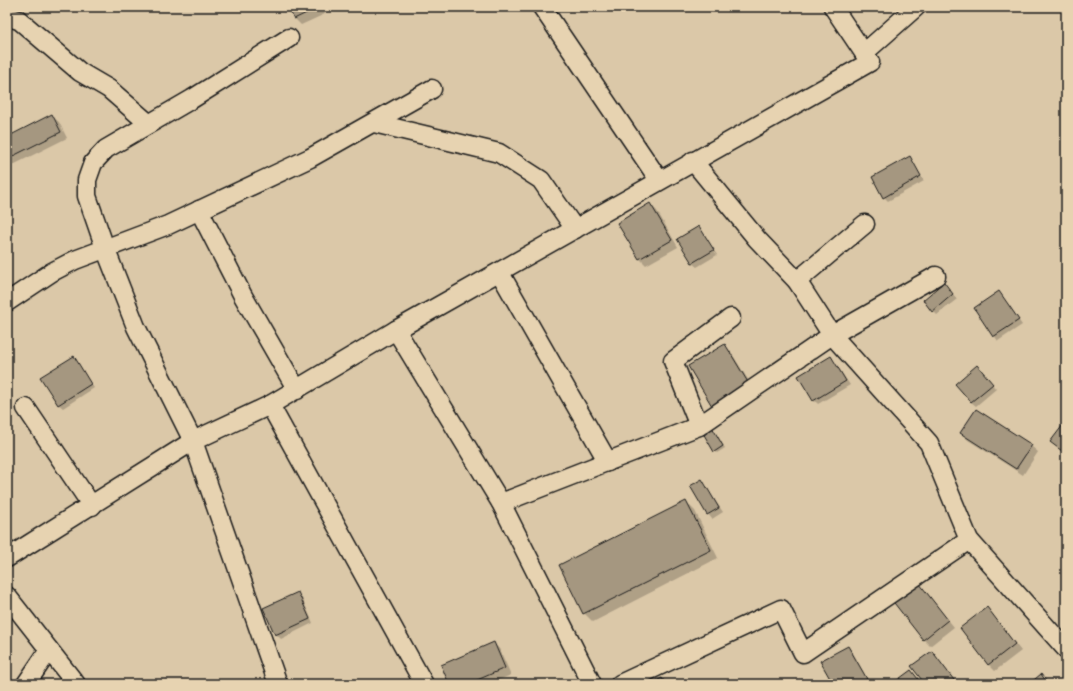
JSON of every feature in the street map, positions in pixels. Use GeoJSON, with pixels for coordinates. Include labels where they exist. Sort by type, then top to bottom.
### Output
{"type":"FeatureCollection","features":[{"type":"Feature","properties":{"kind":"street"},"geometry":{"type":"LineString","coordinates":[[542,7],[659,180]]}},
{"type":"Feature","properties":{"kind":"street"},"geometry":{"type":"LineString","coordinates":[[7,558],[92,506],[193,441],[270,406],[396,330],[500,273],[659,180],[870,62],[833,7]]}},
{"type":"Feature","properties":{"kind":"street"},"geometry":{"type":"LineString","coordinates":[[864,53],[916,7]]}},
{"type":"Feature","properties":{"kind":"street"},"geometry":{"type":"LineString","coordinates":[[7,17],[19,20],[80,72],[109,89],[148,123]]}},
{"type":"Feature","properties":{"kind":"street"},"geometry":{"type":"LineString","coordinates":[[278,684],[193,441],[136,326],[105,248],[87,196],[87,180],[93,163],[106,149],[148,123],[192,99],[289,38]]}},
{"type":"Feature","properties":{"kind":"street"},"geometry":{"type":"LineString","coordinates":[[7,302],[52,272],[75,260],[168,225],[310,158],[432,89]]}},
{"type":"Feature","properties":{"kind":"street"},"geometry":{"type":"LineString","coordinates":[[374,122],[499,153],[541,180],[575,229]]}},
{"type":"Feature","properties":{"kind":"street"},"geometry":{"type":"LineString","coordinates":[[693,161],[757,239],[797,281],[832,336],[929,443],[968,540],[1065,646]]}},
{"type":"Feature","properties":{"kind":"street"},"geometry":{"type":"LineString","coordinates":[[199,210],[244,296],[297,390]]}},
{"type":"Feature","properties":{"kind":"street"},"geometry":{"type":"LineString","coordinates":[[797,281],[865,224]]}},
{"type":"Feature","properties":{"kind":"street"},"geometry":{"type":"LineString","coordinates":[[500,273],[608,462]]}},
{"type":"Feature","properties":{"kind":"street"},"geometry":{"type":"LineString","coordinates":[[501,503],[699,426],[832,336],[936,276]]}},
{"type":"Feature","properties":{"kind":"street"},"geometry":{"type":"LineString","coordinates":[[699,426],[673,361],[731,318]]}},
{"type":"Feature","properties":{"kind":"street"},"geometry":{"type":"LineString","coordinates":[[396,330],[501,503],[592,684]]}},
{"type":"Feature","properties":{"kind":"street"},"geometry":{"type":"LineString","coordinates":[[270,406],[424,684]]}},
{"type":"Feature","properties":{"kind":"street"},"geometry":{"type":"LineString","coordinates":[[26,408],[92,506]]}},
{"type":"Feature","properties":{"kind":"street"},"geometry":{"type":"LineString","coordinates":[[620,684],[781,609],[803,653],[968,540]]}},
{"type":"Feature","properties":{"kind":"street"},"geometry":{"type":"LineString","coordinates":[[7,596],[76,684]]}},
{"type":"Feature","properties":{"kind":"street"},"geometry":{"type":"LineString","coordinates":[[26,684],[49,650]]}},
{"type":"Feature","properties":{"kind":"building"},"geometry":{"type":"Polygon","coordinates":[[[288,7],[319,7],[294,19],[288,7]]]}},
{"type":"Feature","properties":{"kind":"building"},"geometry":{"type":"Polygon","coordinates":[[[52,114],[61,132],[7,159],[7,137],[52,114]]]}},
{"type":"Feature","properties":{"kind":"building"},"geometry":{"type":"Polygon","coordinates":[[[910,156],[921,176],[883,198],[872,177],[910,156]]]}},
{"type":"Feature","properties":{"kind":"building"},"geometry":{"type":"Polygon","coordinates":[[[650,203],[672,240],[639,259],[617,223],[650,203]]]}},
{"type":"Feature","properties":{"kind":"building"},"geometry":{"type":"Polygon","coordinates":[[[699,226],[714,250],[692,263],[677,239],[699,226]]]}},
{"type":"Feature","properties":{"kind":"building"},"geometry":{"type":"Polygon","coordinates":[[[944,282],[953,294],[932,312],[923,300],[944,282]]]}},
{"type":"Feature","properties":{"kind":"building"},"geometry":{"type":"Polygon","coordinates":[[[999,291],[1019,320],[993,337],[974,308],[999,291]]]}},
{"type":"Feature","properties":{"kind":"building"},"geometry":{"type":"Polygon","coordinates":[[[725,344],[749,384],[712,406],[688,366],[725,344]]]}},
{"type":"Feature","properties":{"kind":"building"},"geometry":{"type":"Polygon","coordinates":[[[74,356],[91,384],[58,405],[40,377],[74,356]]]}},
{"type":"Feature","properties":{"kind":"building"},"geometry":{"type":"Polygon","coordinates":[[[831,356],[846,381],[813,401],[798,376],[831,356]]]}},
{"type":"Feature","properties":{"kind":"building"},"geometry":{"type":"Polygon","coordinates":[[[977,365],[993,384],[971,402],[955,384],[977,365]]]}},
{"type":"Feature","properties":{"kind":"building"},"geometry":{"type":"Polygon","coordinates":[[[976,409],[1032,445],[1016,469],[960,433],[976,409]]]}},
{"type":"Feature","properties":{"kind":"building"},"geometry":{"type":"Polygon","coordinates":[[[1066,421],[1066,454],[1050,442],[1066,421]]]}},
{"type":"Feature","properties":{"kind":"building"},"geometry":{"type":"Polygon","coordinates":[[[712,427],[723,446],[714,452],[703,433],[712,427]]]}},
{"type":"Feature","properties":{"kind":"building"},"geometry":{"type":"Polygon","coordinates":[[[702,479],[719,508],[707,515],[690,486],[702,479]]]}},
{"type":"Feature","properties":{"kind":"building"},"geometry":{"type":"Polygon","coordinates":[[[686,501],[711,550],[583,614],[559,565],[686,501]]]}},
{"type":"Feature","properties":{"kind":"building"},"geometry":{"type":"Polygon","coordinates":[[[916,579],[948,620],[923,640],[891,599],[916,579]]]}},
{"type":"Feature","properties":{"kind":"building"},"geometry":{"type":"Polygon","coordinates":[[[298,592],[310,619],[275,635],[263,608],[298,592]]]}},
{"type":"Feature","properties":{"kind":"building"},"geometry":{"type":"Polygon","coordinates":[[[987,607],[1015,644],[988,665],[960,628],[987,607]]]}},
{"type":"Feature","properties":{"kind":"building"},"geometry":{"type":"Polygon","coordinates":[[[494,642],[505,668],[468,684],[449,684],[441,665],[494,642]]]}},
{"type":"Feature","properties":{"kind":"building"},"geometry":{"type":"Polygon","coordinates":[[[848,646],[867,679],[859,684],[833,684],[820,661],[848,646]]]}},
{"type":"Feature","properties":{"kind":"building"},"geometry":{"type":"Polygon","coordinates":[[[932,651],[957,684],[925,684],[911,666],[932,651]]]}},
{"type":"Feature","properties":{"kind":"building"},"geometry":{"type":"Polygon","coordinates":[[[911,670],[922,684],[892,684],[911,670]]]}},
{"type":"Feature","properties":{"kind":"building"},"geometry":{"type":"Polygon","coordinates":[[[1041,674],[1048,684],[1029,684],[1041,674]]]}},
{"type":"Feature","properties":{"kind":"building"},"geometry":{"type":"Polygon","coordinates":[[[662,678],[666,684],[650,684],[662,678]]]}}]}
